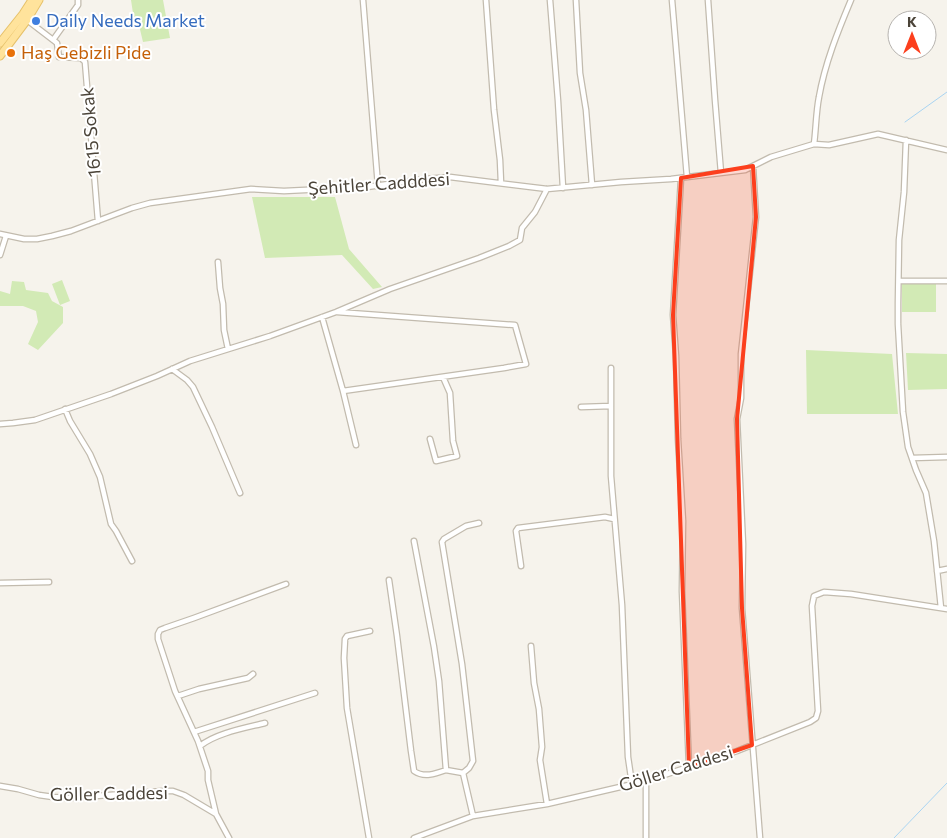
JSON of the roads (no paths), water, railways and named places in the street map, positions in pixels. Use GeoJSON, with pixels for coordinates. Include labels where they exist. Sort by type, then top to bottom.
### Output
{"type":"FeatureCollection","features":[{"type":"Feature","properties":{"kind":"main road"},"geometry":{"type":"LineString","coordinates":[[0,43],[32,0]]}},
{"type":"Feature","properties":{"kind":"main road"},"geometry":{"type":"LineString","coordinates":[[0,56],[27,20],[39,0]]}},
{"type":"Feature","properties":{"kind":"street"},"geometry":{"type":"LineString","coordinates":[[53,40],[78,5],[78,0]]}},
{"type":"Feature","properties":{"kind":"street"},"geometry":{"type":"LineString","coordinates":[[363,0],[378,186]]}},
{"type":"Feature","properties":{"kind":"street"},"geometry":{"type":"LineString","coordinates":[[486,0],[501,183]]}},
{"type":"Feature","properties":{"kind":"street"},"geometry":{"type":"LineString","coordinates":[[550,0],[564,188]]}},
{"type":"Feature","properties":{"kind":"street"},"geometry":{"type":"LineString","coordinates":[[576,0],[580,73],[586,110],[592,185]]}},
{"type":"Feature","properties":{"kind":"street"},"geometry":{"type":"LineString","coordinates":[[672,0],[687,177]]}},
{"type":"Feature","properties":{"kind":"street"},"geometry":{"type":"LineString","coordinates":[[708,0],[721,173]]}},
{"type":"Feature","properties":{"kind":"street"},"geometry":{"type":"LineString","coordinates":[[814,144],[819,98],[825,74],[851,0]]}},
{"type":"Feature","properties":{"kind":"street","name":"1615 Sokak"},"geometry":{"type":"LineString","coordinates":[[27,20],[57,43],[59,57],[81,58],[85,62],[98,221]]}},
{"type":"Feature","properties":{"kind":"street","name":"Şehitler Cadddesi"},"geometry":{"type":"LineString","coordinates":[[0,234],[24,239],[46,237],[71,231],[150,203],[252,189],[284,191],[368,187],[450,177],[547,189],[681,178],[745,170],[771,157],[814,144],[829,145],[878,134],[946,149]]}},
{"type":"Feature","properties":{"kind":"street"},"geometry":{"type":"LineString","coordinates":[[906,140],[898,281],[898,324],[903,412],[908,448],[926,493],[944,609]]}},
{"type":"Feature","properties":{"kind":"street"},"geometry":{"type":"LineString","coordinates":[[753,166],[756,217],[741,354],[741,398],[737,419],[742,544],[742,608],[760,838]]}},
{"type":"Feature","properties":{"kind":"street"},"geometry":{"type":"LineString","coordinates":[[681,178],[673,314],[684,547],[682,591],[689,767]]}},
{"type":"Feature","properties":{"kind":"street"},"geometry":{"type":"LineString","coordinates":[[0,424],[35,420],[120,390],[190,361],[270,336],[336,312],[390,289],[509,246],[520,240],[522,228],[535,212],[547,189]]}},
{"type":"Feature","properties":{"kind":"street"},"geometry":{"type":"LineString","coordinates":[[0,255],[6,236]]}},
{"type":"Feature","properties":{"kind":"street"},"geometry":{"type":"LineString","coordinates":[[218,262],[224,330],[228,349]]}},
{"type":"Feature","properties":{"kind":"street"},"geometry":{"type":"LineString","coordinates":[[898,281],[947,280]]}},
{"type":"Feature","properties":{"kind":"street"},"geometry":{"type":"LineString","coordinates":[[336,312],[515,326],[526,364],[343,391]]}},
{"type":"Feature","properties":{"kind":"street"},"geometry":{"type":"LineString","coordinates":[[322,317],[356,445]]}},
{"type":"Feature","properties":{"kind":"street"},"geometry":{"type":"LineString","coordinates":[[611,368],[611,476],[622,605],[628,757],[632,784]]}},
{"type":"Feature","properties":{"kind":"street"},"geometry":{"type":"LineString","coordinates":[[172,369],[193,387],[240,493]]}},
{"type":"Feature","properties":{"kind":"street"},"geometry":{"type":"LineString","coordinates":[[430,439],[436,462],[457,456],[453,441],[450,393],[443,377]]}},
{"type":"Feature","properties":{"kind":"street"},"geometry":{"type":"LineString","coordinates":[[581,407],[611,406]]}},
{"type":"Feature","properties":{"kind":"street"},"geometry":{"type":"LineString","coordinates":[[65,409],[90,454],[100,477],[111,524],[132,561]]}},
{"type":"Feature","properties":{"kind":"street"},"geometry":{"type":"LineString","coordinates":[[912,458],[947,457]]}},
{"type":"Feature","properties":{"kind":"street"},"geometry":{"type":"LineString","coordinates":[[521,566],[516,531],[518,528],[605,516],[614,519]]}},
{"type":"Feature","properties":{"kind":"street"},"geometry":{"type":"LineString","coordinates":[[389,580],[414,771],[427,775],[446,770],[463,773],[469,768],[473,760],[462,664],[442,542],[444,538],[466,526],[480,524]]}},
{"type":"Feature","properties":{"kind":"street"},"geometry":{"type":"LineString","coordinates":[[414,541],[439,681],[446,770]]}},
{"type":"Feature","properties":{"kind":"street"},"geometry":{"type":"LineString","coordinates":[[937,571],[947,569]]}},
{"type":"Feature","properties":{"kind":"street"},"geometry":{"type":"LineString","coordinates":[[0,583],[49,582]]}},
{"type":"Feature","properties":{"kind":"street"},"geometry":{"type":"LineString","coordinates":[[229,838],[216,814],[208,780],[208,771],[200,746],[178,696],[158,639],[158,634],[160,630],[286,584]]}},
{"type":"Feature","properties":{"kind":"street","name":"Göller Caddesi"},"geometry":{"type":"LineString","coordinates":[[414,838],[473,816],[547,804],[646,781],[752,745],[810,722],[816,718],[818,711],[812,606],[814,596],[824,592],[851,594],[944,609]]}},
{"type":"Feature","properties":{"kind":"street"},"geometry":{"type":"LineString","coordinates":[[370,631],[347,636],[345,639],[344,658],[347,708],[370,838]]}},
{"type":"Feature","properties":{"kind":"street"},"geometry":{"type":"LineString","coordinates":[[532,646],[534,683],[539,709],[542,747],[540,760],[547,804]]}},
{"type":"Feature","properties":{"kind":"street"},"geometry":{"type":"LineString","coordinates":[[178,696],[198,689],[248,678],[253,674]]}},
{"type":"Feature","properties":{"kind":"street"},"geometry":{"type":"LineString","coordinates":[[194,732],[315,693]]}},
{"type":"Feature","properties":{"kind":"street"},"geometry":{"type":"LineString","coordinates":[[200,746],[214,738],[265,723]]}},
{"type":"Feature","properties":{"kind":"street"},"geometry":{"type":"LineString","coordinates":[[463,773],[473,816]]}},
{"type":"Feature","properties":{"kind":"street"},"geometry":{"type":"LineString","coordinates":[[646,781],[646,838]]}},
{"type":"Feature","properties":{"kind":"street","name":"Göller Caddesi"},"geometry":{"type":"LineString","coordinates":[[0,786],[53,798],[172,791],[216,814]]}},
{"type":"Feature","properties":{"kind":"waterway"},"geometry":{"type":"LineString","coordinates":[[905,122],[947,92]]}},
{"type":"Feature","properties":{"kind":"waterway"},"geometry":{"type":"LineString","coordinates":[[894,838],[947,783]]}},
{"type":"Feature","properties":{"kind":"place","name":"Daily Needs Market"},"geometry":{"type":"Point","coordinates":[36,21]}},
{"type":"Feature","properties":{"kind":"place","name":"Haş Gebizli Pide"},"geometry":{"type":"Point","coordinates":[11,53]}}]}
